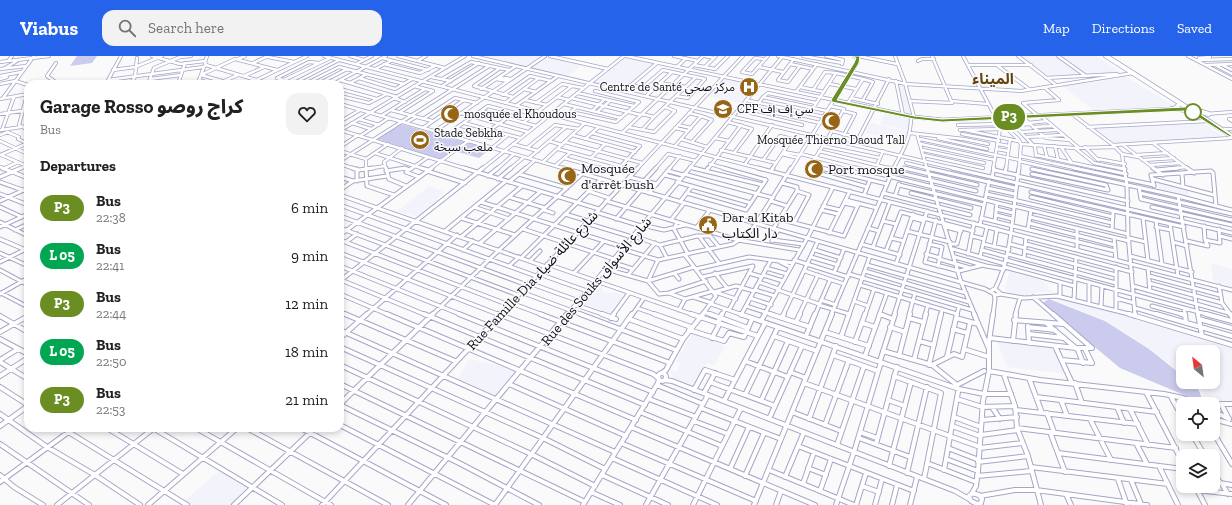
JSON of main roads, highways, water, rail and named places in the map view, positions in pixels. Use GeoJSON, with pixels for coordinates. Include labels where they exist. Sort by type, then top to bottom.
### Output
{"type":"FeatureCollection","features":[{"type":"Feature","properties":{"kind":"highway"},"geometry":{"type":"LineString","coordinates":[[1107,56],[1180,104],[1201,114],[1225,129],[1232,136]]}},
{"type":"Feature","properties":{"kind":"highway"},"geometry":{"type":"LineString","coordinates":[[1107,56],[1232,136]]}},
{"type":"Feature","properties":{"kind":"highway"},"geometry":{"type":"LineString","coordinates":[[1172,109],[1176,108],[1180,104]]}},
{"type":"Feature","properties":{"kind":"highway"},"geometry":{"type":"LineString","coordinates":[[1193,110],[1209,114]]}},
{"type":"Feature","properties":{"kind":"main road"},"geometry":{"type":"LineString","coordinates":[[854,56],[858,56],[850,76],[834,100],[913,117],[934,120],[970,120],[1172,109],[1193,110]]}},
{"type":"Feature","properties":{"kind":"place","name":"Centre de Santé مركز صحي"},"geometry":{"type":"Point","coordinates":[749,87]}},
{"type":"Feature","properties":{"kind":"place","name":"CFF سي إف إف"},"geometry":{"type":"Point","coordinates":[723,109]}},
{"type":"Feature","properties":{"kind":"place","name":"mosquée el Khoudous"},"geometry":{"type":"Point","coordinates":[450,114]}},
{"type":"Feature","properties":{"kind":"place","name":"Mosquée Thierno Daoud Tall"},"geometry":{"type":"Point","coordinates":[831,121]}},
{"type":"Feature","properties":{"kind":"place","name":"Stade Sebkha ملعب سبخة"},"geometry":{"type":"Point","coordinates":[420,140]}},
{"type":"Feature","properties":{"kind":"place","name":"Port mosque"},"geometry":{"type":"Point","coordinates":[814,169]}},
{"type":"Feature","properties":{"kind":"place","name":"Mosquée d'arrêt bush"},"geometry":{"type":"Point","coordinates":[567,176]}},
{"type":"Feature","properties":{"kind":"place","name":"Dar al Kitab دار الكتاب"},"geometry":{"type":"Point","coordinates":[708,225]}},
{"type":"Feature","properties":{"kind":"district","name":"الميناء"},"geometry":{"type":"Point","coordinates":[993,79]}}]}
